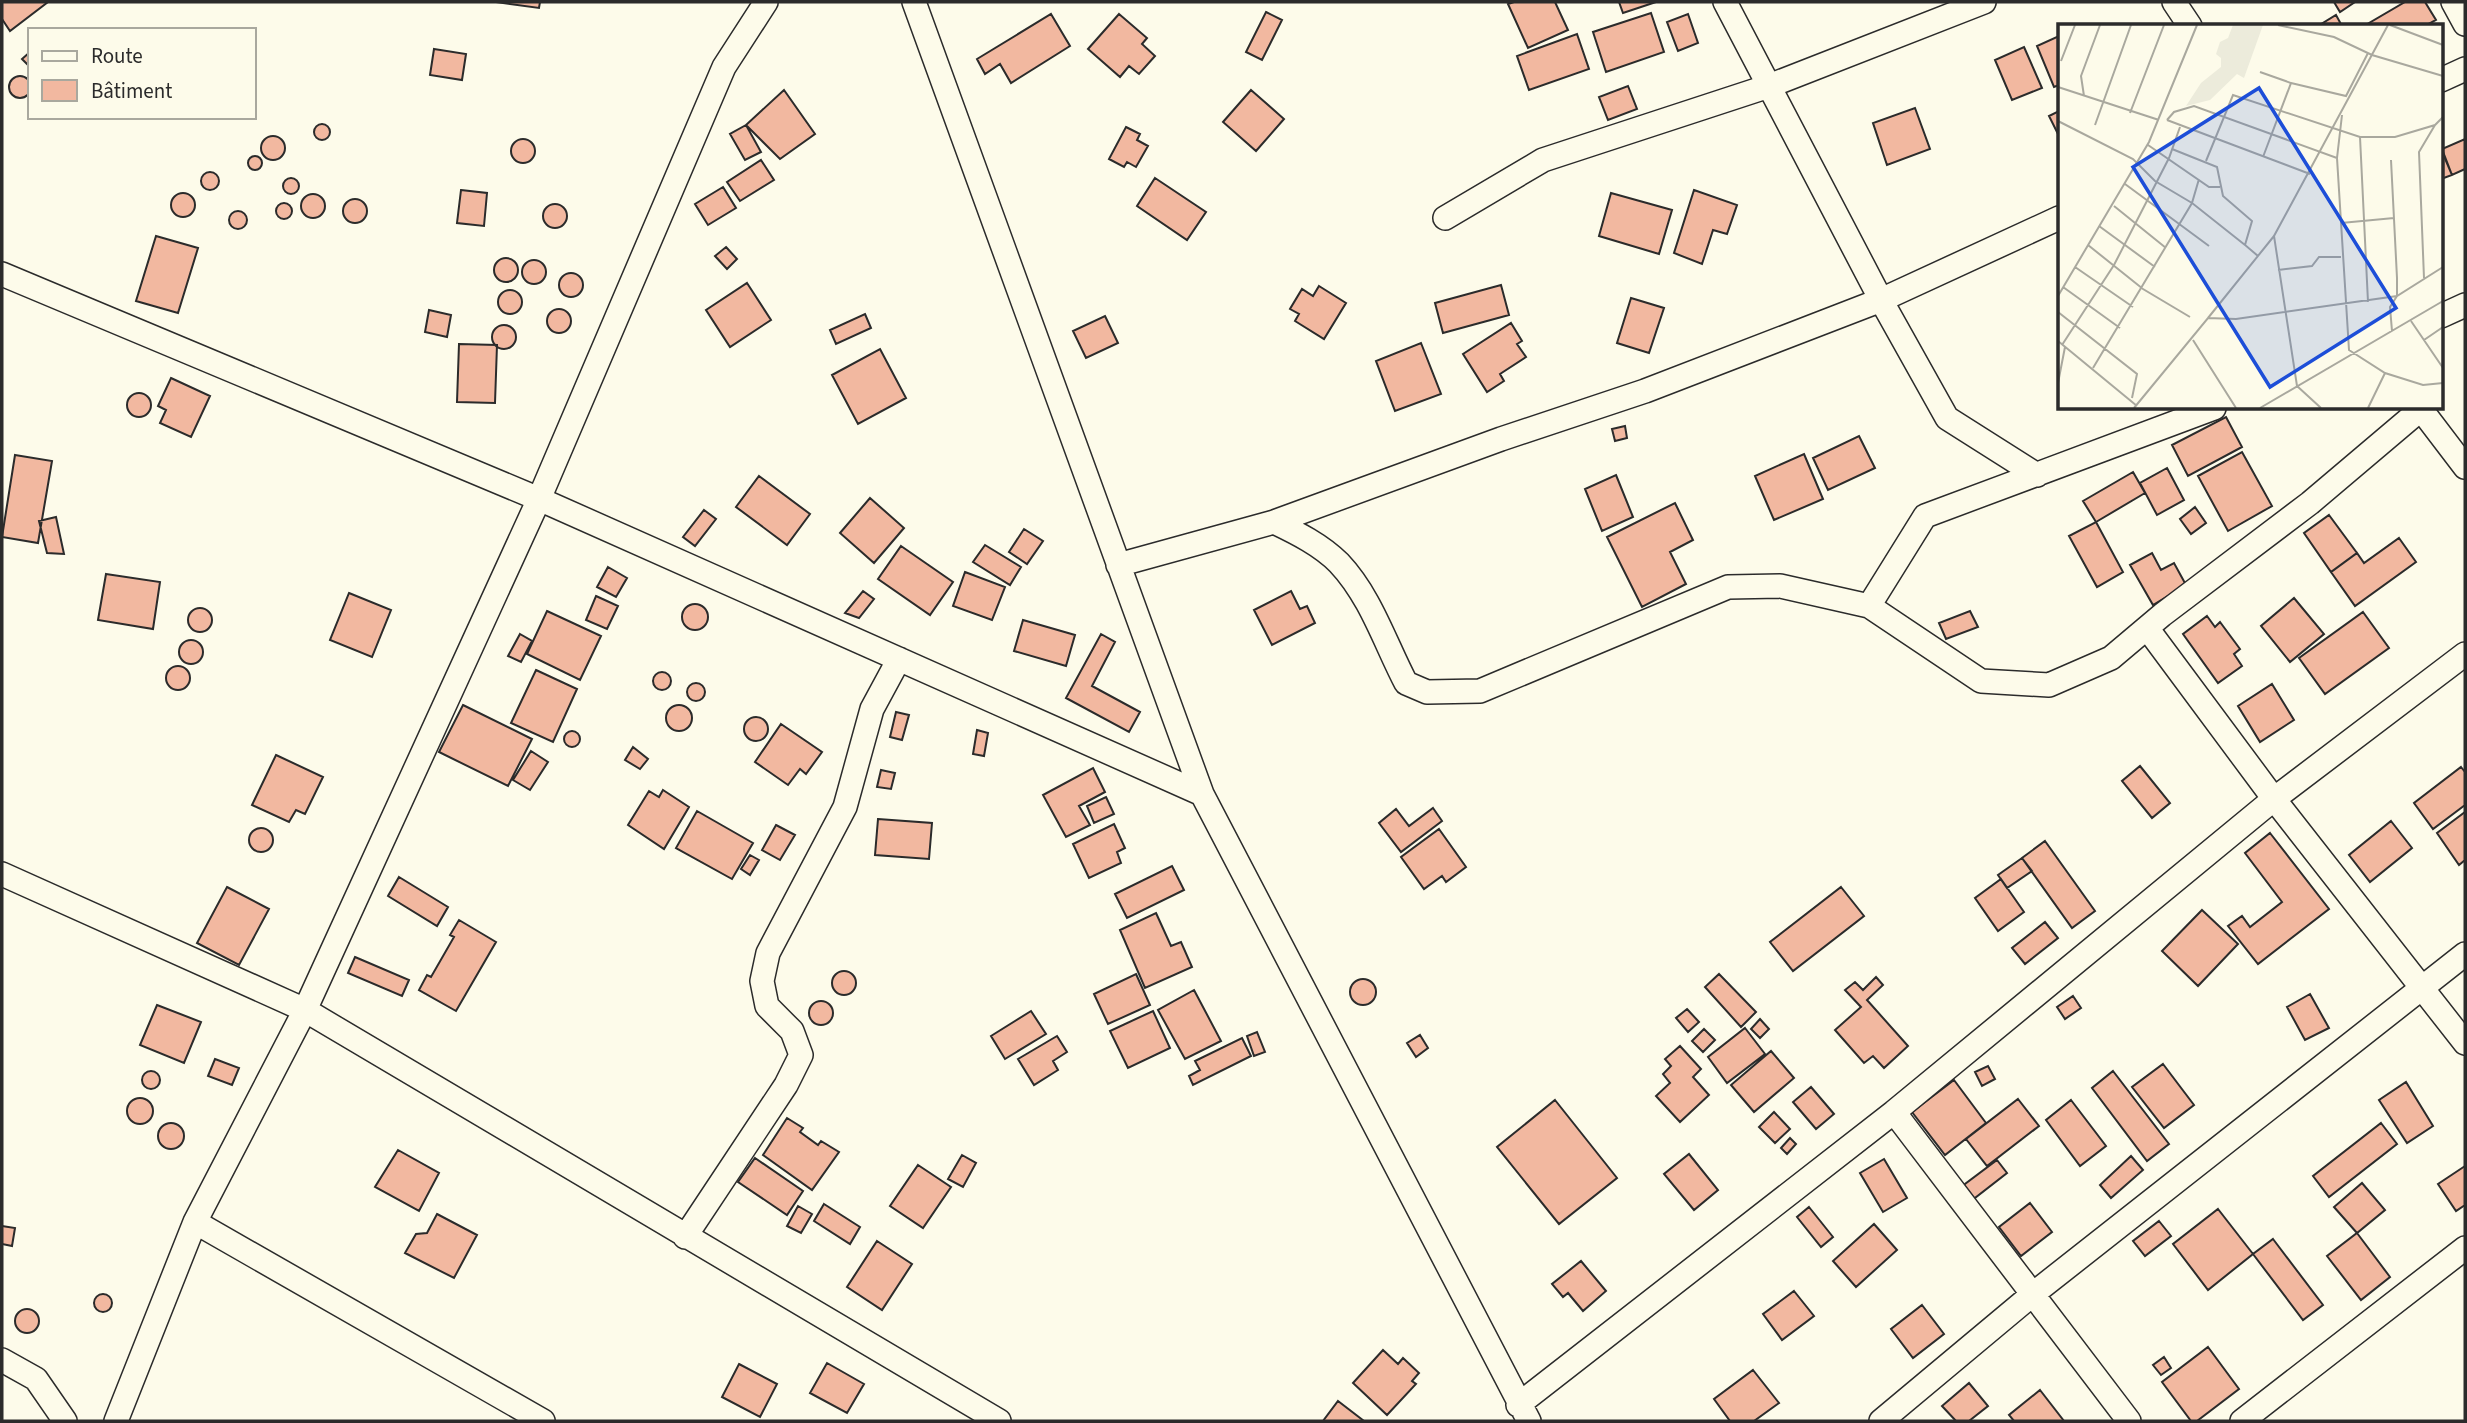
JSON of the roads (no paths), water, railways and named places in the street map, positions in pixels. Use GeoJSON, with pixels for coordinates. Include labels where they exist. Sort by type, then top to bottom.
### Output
{"type":"FeatureCollection","features":[{"type":"Feature","properties":{"kind":"street"},"geometry":{"type":"LineString","coordinates":[[116,1421],[195,1222],[304,1010],[539,499],[723,67],[766,2]]}},
{"type":"Feature","properties":{"kind":"street"},"geometry":{"type":"LineString","coordinates":[[915,2],[1202,794],[1523,1413],[2274,799],[2465,654]]}},
{"type":"Feature","properties":{"kind":"street"},"geometry":{"type":"LineString","coordinates":[[1725,2],[1881,300],[1947,418],[2036,475]]}},
{"type":"Feature","properties":{"kind":"street"},"geometry":{"type":"LineString","coordinates":[[1444,218],[1542,160],[1769,86],[1984,2]]}},
{"type":"Feature","properties":{"kind":"street"},"geometry":{"type":"LineString","coordinates":[[2174,2],[2189,24]]}},
{"type":"Feature","properties":{"kind":"street"},"geometry":{"type":"LineString","coordinates":[[2453,2],[2465,24]]}},
{"type":"Feature","properties":{"kind":"street"},"geometry":{"type":"LineString","coordinates":[[2442,80],[2465,69]]}},
{"type":"Feature","properties":{"kind":"street"},"geometry":{"type":"LineString","coordinates":[[1118,565],[1274,522],[1501,439],[1645,391],[1881,300],[2058,218]]}},
{"type":"Feature","properties":{"kind":"street"},"geometry":{"type":"LineString","coordinates":[[2,274],[539,499],[1202,794]]}},
{"type":"Feature","properties":{"kind":"street"},"geometry":{"type":"LineString","coordinates":[[2442,316],[2465,305]]}},
{"type":"Feature","properties":{"kind":"street"},"geometry":{"type":"LineString","coordinates":[[1869,606],[1925,516],[2209,410]]}},
{"type":"Feature","properties":{"kind":"street"},"geometry":{"type":"LineString","coordinates":[[1274,522],[1310,540],[1339,564],[1373,610],[1406,683],[1427,692],[1480,691],[1728,587],[1780,586],[1869,606],[1981,681],[2049,685],[2111,658],[2310,503],[2419,410]]}},
{"type":"Feature","properties":{"kind":"street"},"geometry":{"type":"LineString","coordinates":[[2422,410],[2465,467]]}},
{"type":"Feature","properties":{"kind":"street"},"geometry":{"type":"LineString","coordinates":[[2147,628],[2274,799],[2465,1043]]}},
{"type":"Feature","properties":{"kind":"street"},"geometry":{"type":"LineString","coordinates":[[685,1237],[786,1084],[801,1055],[792,1031],[767,1006],[762,981],[768,953],[845,807],[872,709],[899,659]]}},
{"type":"Feature","properties":{"kind":"street"},"geometry":{"type":"LineString","coordinates":[[2,874],[304,1010],[685,1237],[959,1412],[999,1421]]}},
{"type":"Feature","properties":{"kind":"street"},"geometry":{"type":"LineString","coordinates":[[1881,1421],[2033,1294],[2465,954]]}},
{"type":"Feature","properties":{"kind":"street"},"geometry":{"type":"LineString","coordinates":[[1894,1112],[2129,1421]]}},
{"type":"Feature","properties":{"kind":"street"},"geometry":{"type":"LineString","coordinates":[[195,1222],[543,1421]]}},
{"type":"Feature","properties":{"kind":"street"},"geometry":{"type":"LineString","coordinates":[[2242,1421],[2465,1248]]}},
{"type":"Feature","properties":{"kind":"street"},"geometry":{"type":"LineString","coordinates":[[2,1360],[36,1379],[65,1421]]}}]}
